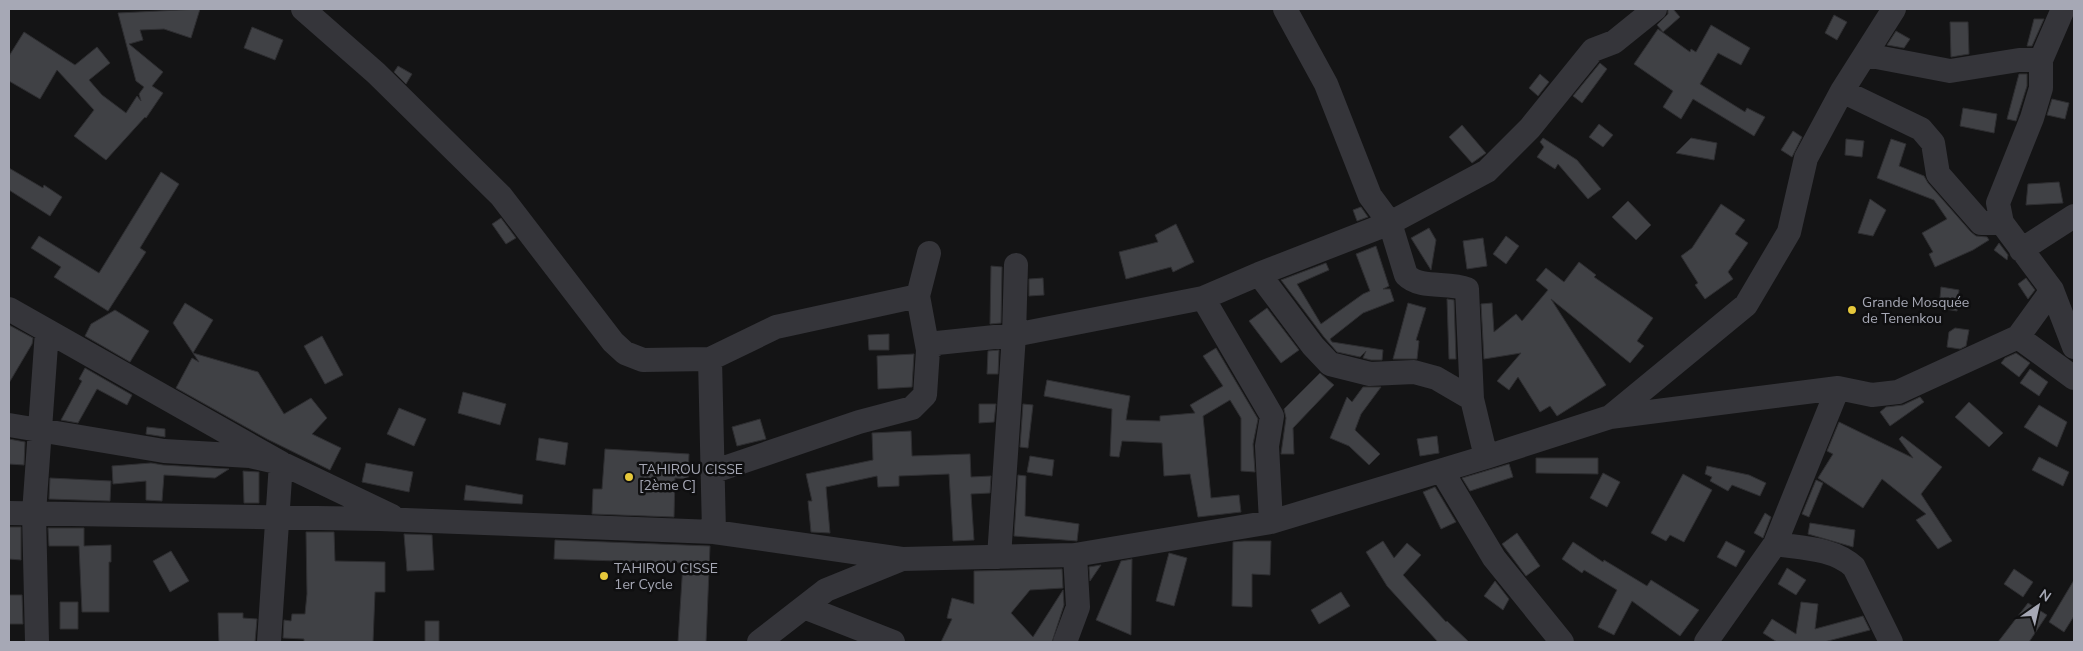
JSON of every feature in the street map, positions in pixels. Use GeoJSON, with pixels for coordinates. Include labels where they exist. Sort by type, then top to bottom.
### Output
{"type":"FeatureCollection","features":[{"type":"Feature","properties":{"kind":"street"},"geometry":{"type":"LineString","coordinates":[[303,9],[376,73],[501,196],[613,342],[625,352],[643,360],[710,359],[776,327],[918,296]]}},
{"type":"Feature","properties":{"kind":"street"},"geometry":{"type":"LineString","coordinates":[[1285,9],[1326,84],[1370,196],[1390,223],[1406,275],[1412,281],[1456,285],[1467,289],[1472,399],[1486,458]]}},
{"type":"Feature","properties":{"kind":"street"},"geometry":{"type":"LineString","coordinates":[[928,350],[937,343],[1014,335],[1203,298],[1390,223],[1487,171],[1530,128],[1593,50],[1614,42],[1655,9]]}},
{"type":"Feature","properties":{"kind":"street"},"geometry":{"type":"LineString","coordinates":[[1610,417],[1746,305],[1789,232],[1806,158],[1842,91],[1894,9]]}},
{"type":"Feature","properties":{"kind":"street"},"geometry":{"type":"LineString","coordinates":[[2063,9],[2041,60],[2041,88],[2032,118],[1998,203],[2002,223],[2052,290],[2074,347]]}},
{"type":"Feature","properties":{"kind":"street"},"geometry":{"type":"LineString","coordinates":[[1866,55],[1950,71],[2019,60],[2041,60]]}},
{"type":"Feature","properties":{"kind":"street"},"geometry":{"type":"LineString","coordinates":[[1842,91],[1921,129],[1933,143],[1938,174],[1981,223],[2002,223]]}},
{"type":"Feature","properties":{"kind":"street"},"geometry":{"type":"LineString","coordinates":[[2021,250],[2074,216]]}},
{"type":"Feature","properties":{"kind":"street"},"geometry":{"type":"LineString","coordinates":[[712,472],[859,422],[912,408],[925,396],[928,350],[918,296],[929,253]]}},
{"type":"Feature","properties":{"kind":"street"},"geometry":{"type":"LineString","coordinates":[[999,557],[1014,335],[1016,265]]}},
{"type":"Feature","properties":{"kind":"street"},"geometry":{"type":"LineString","coordinates":[[1259,274],[1313,346],[1330,364],[1370,374],[1414,372],[1436,378],[1472,399]]}},
{"type":"Feature","properties":{"kind":"street"},"geometry":{"type":"LineString","coordinates":[[9,513],[400,520],[714,532],[902,559],[1074,555],[1271,522],[1486,458],[1610,417],[1838,388],[1872,395],[1898,392],[2018,337],[2052,290]]}},
{"type":"Feature","properties":{"kind":"street"},"geometry":{"type":"LineString","coordinates":[[1203,298],[1272,416],[1267,446],[1271,522]]}},
{"type":"Feature","properties":{"kind":"street"},"geometry":{"type":"LineString","coordinates":[[9,309],[281,463],[400,520]]}},
{"type":"Feature","properties":{"kind":"street"},"geometry":{"type":"LineString","coordinates":[[37,642],[34,513],[47,331]]}},
{"type":"Feature","properties":{"kind":"street"},"geometry":{"type":"LineString","coordinates":[[2018,337],[2074,378]]}},
{"type":"Feature","properties":{"kind":"street"},"geometry":{"type":"LineString","coordinates":[[710,359],[714,532]]}},
{"type":"Feature","properties":{"kind":"street"},"geometry":{"type":"LineString","coordinates":[[1706,642],[1776,544],[1838,388]]}},
{"type":"Feature","properties":{"kind":"street"},"geometry":{"type":"LineString","coordinates":[[9,425],[164,451],[250,456],[281,463]]}},
{"type":"Feature","properties":{"kind":"street"},"geometry":{"type":"LineString","coordinates":[[269,642],[281,463]]}},
{"type":"Feature","properties":{"kind":"street"},"geometry":{"type":"LineString","coordinates":[[1442,471],[1494,558],[1562,642]]}},
{"type":"Feature","properties":{"kind":"street"},"geometry":{"type":"LineString","coordinates":[[1776,544],[1833,554],[1846,559],[1854,567],[1891,642]]}},
{"type":"Feature","properties":{"kind":"street"},"geometry":{"type":"LineString","coordinates":[[1065,642],[1078,607],[1074,555]]}},
{"type":"Feature","properties":{"kind":"street"},"geometry":{"type":"LineString","coordinates":[[758,642],[826,590],[902,559]]}},
{"type":"Feature","properties":{"kind":"street"},"geometry":{"type":"LineString","coordinates":[[804,607],[893,642]]}},
{"type":"Feature","properties":{"kind":"building"},"geometry":{"type":"Polygon","coordinates":[[[200,9],[191,38],[164,29],[140,30],[143,40],[129,44],[163,72],[152,86],[163,93],[146,118],[106,160],[74,136],[94,110],[57,70],[40,99],[9,81],[9,56],[24,32],[75,65],[97,47],[110,63],[89,80],[102,95],[126,113],[137,96],[141,101],[139,94],[144,87],[136,81],[118,13],[200,9]]]}},
{"type":"Feature","properties":{"kind":"building"},"geometry":{"type":"Polygon","coordinates":[[[1668,9],[1673,9],[1680,17],[1663,32],[1657,25],[1668,14],[1668,9]]]}},
{"type":"Feature","properties":{"kind":"building"},"geometry":{"type":"Polygon","coordinates":[[[1834,15],[1847,22],[1837,40],[1825,33],[1834,15]]]}},
{"type":"Feature","properties":{"kind":"building"},"geometry":{"type":"Polygon","coordinates":[[[2034,19],[2044,19],[2032,46],[2027,46],[2034,19]]]}},
{"type":"Feature","properties":{"kind":"building"},"geometry":{"type":"Polygon","coordinates":[[[1950,22],[1968,22],[1969,54],[1951,57],[1950,22]]]}},
{"type":"Feature","properties":{"kind":"building"},"geometry":{"type":"Polygon","coordinates":[[[1711,25],[1750,48],[1741,65],[1718,53],[1700,84],[1745,112],[1747,108],[1765,117],[1754,136],[1693,99],[1681,119],[1663,107],[1673,91],[1634,64],[1658,29],[1690,52],[1691,49],[1696,52],[1711,25]]]}},
{"type":"Feature","properties":{"kind":"building"},"geometry":{"type":"Polygon","coordinates":[[[252,27],[283,40],[275,60],[244,48],[252,27]]]}},
{"type":"Feature","properties":{"kind":"building"},"geometry":{"type":"Polygon","coordinates":[[[1896,31],[1910,39],[1904,48],[1887,45],[1896,31]]]}},
{"type":"Feature","properties":{"kind":"building"},"geometry":{"type":"Polygon","coordinates":[[[1600,63],[1607,69],[1582,103],[1573,96],[1600,63]]]}},
{"type":"Feature","properties":{"kind":"building"},"geometry":{"type":"Polygon","coordinates":[[[398,66],[412,74],[406,84],[394,72],[398,66]]]}},
{"type":"Feature","properties":{"kind":"building"},"geometry":{"type":"Polygon","coordinates":[[[1540,74],[1549,82],[1538,96],[1529,88],[1540,74]]]}},
{"type":"Feature","properties":{"kind":"building"},"geometry":{"type":"Polygon","coordinates":[[[2019,74],[2027,74],[2027,86],[2016,121],[2007,119],[2019,74]]]}},
{"type":"Feature","properties":{"kind":"building"},"geometry":{"type":"Polygon","coordinates":[[[2052,99],[2069,103],[2065,119],[2047,115],[2052,99]]]}},
{"type":"Feature","properties":{"kind":"building"},"geometry":{"type":"Polygon","coordinates":[[[1963,108],[1997,114],[1994,133],[1960,126],[1963,108]]]}},
{"type":"Feature","properties":{"kind":"building"},"geometry":{"type":"Polygon","coordinates":[[[1599,124],[1613,135],[1603,147],[1589,137],[1599,124]]]}},
{"type":"Feature","properties":{"kind":"building"},"geometry":{"type":"Polygon","coordinates":[[[1462,125],[1486,153],[1472,163],[1449,137],[1462,125]]]}},
{"type":"Feature","properties":{"kind":"building"},"geometry":{"type":"Polygon","coordinates":[[[1793,131],[1802,137],[1792,157],[1781,150],[1793,131]]]}},
{"type":"Feature","properties":{"kind":"building"},"geometry":{"type":"Polygon","coordinates":[[[1543,138],[1577,160],[1601,189],[1588,199],[1558,164],[1555,169],[1537,157],[1544,147],[1540,142],[1543,138]]]}},
{"type":"Feature","properties":{"kind":"building"},"geometry":{"type":"Polygon","coordinates":[[[1691,138],[1717,143],[1714,160],[1676,153],[1691,138]]]}},
{"type":"Feature","properties":{"kind":"building"},"geometry":{"type":"Polygon","coordinates":[[[1846,139],[1864,141],[1862,157],[1845,155],[1846,139]]]}},
{"type":"Feature","properties":{"kind":"building"},"geometry":{"type":"Polygon","coordinates":[[[1891,139],[1906,144],[1899,166],[1924,176],[1971,232],[1976,236],[1987,237],[1989,240],[1973,250],[1935,267],[1929,254],[1933,252],[1922,233],[1947,219],[1934,200],[1877,178],[1891,139]]]}},
{"type":"Feature","properties":{"kind":"building"},"geometry":{"type":"Polygon","coordinates":[[[9,168],[43,188],[44,185],[62,197],[50,216],[9,190],[9,168]]]}},
{"type":"Feature","properties":{"kind":"building"},"geometry":{"type":"Polygon","coordinates":[[[161,172],[179,184],[140,248],[146,252],[108,311],[54,277],[61,267],[31,248],[39,236],[99,273],[161,172]]]}},
{"type":"Feature","properties":{"kind":"building"},"geometry":{"type":"Polygon","coordinates":[[[2059,182],[2063,203],[2026,205],[2028,184],[2059,182]]]}},
{"type":"Feature","properties":{"kind":"building"},"geometry":{"type":"Polygon","coordinates":[[[1870,199],[1886,210],[1873,236],[1858,233],[1870,199]]]}},
{"type":"Feature","properties":{"kind":"building"},"geometry":{"type":"Polygon","coordinates":[[[1628,201],[1651,225],[1636,240],[1612,217],[1628,201]]]}},
{"type":"Feature","properties":{"kind":"building"},"geometry":{"type":"Polygon","coordinates":[[[1721,204],[1745,220],[1735,234],[1748,243],[1728,272],[1733,279],[1705,299],[1695,285],[1698,283],[1681,256],[1692,248],[1721,204]]]}},
{"type":"Feature","properties":{"kind":"building"},"geometry":{"type":"Polygon","coordinates":[[[1361,207],[1368,217],[1357,221],[1353,210],[1361,207]]]}},
{"type":"Feature","properties":{"kind":"building"},"geometry":{"type":"Polygon","coordinates":[[[501,218],[516,238],[506,244],[492,224],[501,218]]]}},
{"type":"Feature","properties":{"kind":"building"},"geometry":{"type":"Polygon","coordinates":[[[1176,224],[1194,262],[1173,272],[1171,267],[1126,279],[1119,252],[1158,242],[1155,235],[1176,224]]]}},
{"type":"Feature","properties":{"kind":"building"},"geometry":{"type":"Polygon","coordinates":[[[1429,228],[1436,240],[1431,270],[1411,238],[1429,228]]]}},
{"type":"Feature","properties":{"kind":"building"},"geometry":{"type":"Polygon","coordinates":[[[1506,236],[1519,246],[1506,264],[1493,254],[1506,236]]]}},
{"type":"Feature","properties":{"kind":"building"},"geometry":{"type":"Polygon","coordinates":[[[1483,238],[1487,266],[1467,269],[1463,241],[1483,238]]]}},
{"type":"Feature","properties":{"kind":"building"},"geometry":{"type":"Polygon","coordinates":[[[1999,243],[2008,255],[2007,260],[1994,250],[1999,243]]]}},
{"type":"Feature","properties":{"kind":"building"},"geometry":{"type":"Polygon","coordinates":[[[1376,246],[1389,286],[1383,289],[1390,289],[1394,301],[1363,313],[1330,339],[1332,342],[1383,350],[1382,360],[1363,358],[1366,351],[1360,357],[1337,352],[1281,280],[1326,263],[1329,270],[1297,284],[1321,324],[1370,291],[1356,254],[1376,246]]]}},
{"type":"Feature","properties":{"kind":"building"},"geometry":{"type":"Polygon","coordinates":[[[1579,262],[1596,275],[1594,277],[1653,318],[1637,341],[1644,346],[1630,363],[1551,299],[1606,385],[1557,416],[1550,406],[1540,412],[1518,377],[1509,390],[1497,381],[1521,353],[1484,359],[1481,304],[1492,303],[1494,332],[1516,314],[1522,321],[1548,290],[1536,280],[1546,268],[1564,282],[1579,262]]]}},
{"type":"Feature","properties":{"kind":"building"},"geometry":{"type":"Polygon","coordinates":[[[991,266],[1002,267],[1001,323],[990,324],[991,266]]]}},
{"type":"Feature","properties":{"kind":"building"},"geometry":{"type":"Polygon","coordinates":[[[1043,278],[1044,295],[1029,296],[1029,279],[1043,278]]]}},
{"type":"Feature","properties":{"kind":"building"},"geometry":{"type":"Polygon","coordinates":[[[2026,278],[2035,290],[2028,299],[2018,284],[2026,278]]]}},
{"type":"Feature","properties":{"kind":"building"},"geometry":{"type":"Polygon","coordinates":[[[1941,287],[1959,290],[1957,311],[1939,308],[1941,287]]]}},
{"type":"Feature","properties":{"kind":"building"},"geometry":{"type":"Polygon","coordinates":[[[1447,299],[1454,300],[1456,359],[1449,359],[1447,299]]]}},
{"type":"Feature","properties":{"kind":"building"},"geometry":{"type":"Polygon","coordinates":[[[185,303],[213,320],[193,353],[173,323],[185,303]]]}},
{"type":"Feature","properties":{"kind":"building"},"geometry":{"type":"Polygon","coordinates":[[[1408,303],[1426,308],[1416,340],[1419,341],[1417,359],[1393,359],[1408,303]]]}},
{"type":"Feature","properties":{"kind":"building"},"geometry":{"type":"Polygon","coordinates":[[[1267,308],[1299,350],[1281,363],[1249,321],[1267,308]]]}},
{"type":"Feature","properties":{"kind":"building"},"geometry":{"type":"Polygon","coordinates":[[[115,310],[149,331],[130,362],[85,336],[91,324],[115,310]]]}},
{"type":"Feature","properties":{"kind":"building"},"geometry":{"type":"Polygon","coordinates":[[[9,325],[33,338],[32,344],[9,383],[9,325]]]}},
{"type":"Feature","properties":{"kind":"building"},"geometry":{"type":"Polygon","coordinates":[[[1955,328],[1969,330],[1966,346],[1960,349],[1947,347],[1949,332],[1955,328]]]}},
{"type":"Feature","properties":{"kind":"building"},"geometry":{"type":"Polygon","coordinates":[[[889,334],[889,350],[869,350],[868,335],[889,334]]]}},
{"type":"Feature","properties":{"kind":"building"},"geometry":{"type":"Polygon","coordinates":[[[322,336],[343,375],[325,384],[304,346],[322,336]]]}},
{"type":"Feature","properties":{"kind":"building"},"geometry":{"type":"Polygon","coordinates":[[[1216,348],[1258,419],[1253,444],[1255,472],[1241,471],[1241,418],[1230,400],[1203,416],[1211,498],[1239,495],[1241,512],[1198,517],[1190,474],[1164,476],[1162,443],[1122,441],[1119,457],[1110,456],[1112,409],[1044,396],[1047,380],[1130,396],[1126,420],[1160,421],[1160,416],[1195,413],[1190,405],[1223,386],[1203,356],[1216,348]]]}},
{"type":"Feature","properties":{"kind":"building"},"geometry":{"type":"Polygon","coordinates":[[[999,350],[998,374],[987,374],[988,351],[999,350]]]}},
{"type":"Feature","properties":{"kind":"building"},"geometry":{"type":"Polygon","coordinates":[[[193,353],[258,372],[284,414],[311,398],[327,418],[312,434],[341,448],[330,470],[267,439],[176,388],[192,358],[199,362],[193,353]]]}},
{"type":"Feature","properties":{"kind":"building"},"geometry":{"type":"Polygon","coordinates":[[[2016,353],[2030,363],[2019,377],[2001,363],[2005,358],[2016,353]]]}},
{"type":"Feature","properties":{"kind":"building"},"geometry":{"type":"Polygon","coordinates":[[[914,354],[912,387],[878,389],[877,356],[914,354]]]}},
{"type":"Feature","properties":{"kind":"building"},"geometry":{"type":"Polygon","coordinates":[[[85,368],[132,395],[127,405],[97,389],[78,423],[61,420],[82,381],[79,379],[85,368]]]}},
{"type":"Feature","properties":{"kind":"building"},"geometry":{"type":"Polygon","coordinates":[[[2030,369],[2048,382],[2039,396],[2020,383],[2030,369]]]}},
{"type":"Feature","properties":{"kind":"building"},"geometry":{"type":"Polygon","coordinates":[[[1320,373],[1334,385],[1293,428],[1294,454],[1281,454],[1286,418],[1284,409],[1320,373]]]}},
{"type":"Feature","properties":{"kind":"building"},"geometry":{"type":"Polygon","coordinates":[[[1363,387],[1381,387],[1361,414],[1355,430],[1380,454],[1369,465],[1349,446],[1330,438],[1347,397],[1352,402],[1363,387]]]}},
{"type":"Feature","properties":{"kind":"building"},"geometry":{"type":"Polygon","coordinates":[[[463,392],[506,404],[500,425],[458,413],[463,392]]]}},
{"type":"Feature","properties":{"kind":"building"},"geometry":{"type":"Polygon","coordinates":[[[1920,397],[1924,402],[1890,426],[1880,412],[1886,407],[1903,405],[1920,397]]]}},
{"type":"Feature","properties":{"kind":"building"},"geometry":{"type":"Polygon","coordinates":[[[1969,402],[2003,433],[1989,447],[1955,417],[1969,402]]]}},
{"type":"Feature","properties":{"kind":"building"},"geometry":{"type":"Polygon","coordinates":[[[979,404],[996,404],[994,422],[979,423],[979,404]]]}},
{"type":"Feature","properties":{"kind":"building"},"geometry":{"type":"Polygon","coordinates":[[[1023,404],[1033,405],[1028,448],[1020,447],[1023,404]]]}},
{"type":"Feature","properties":{"kind":"building"},"geometry":{"type":"Polygon","coordinates":[[[2039,405],[2067,422],[2057,447],[2024,427],[2039,405]]]}},
{"type":"Feature","properties":{"kind":"building"},"geometry":{"type":"Polygon","coordinates":[[[399,408],[426,419],[414,446],[387,434],[399,408]]]}},
{"type":"Feature","properties":{"kind":"building"},"geometry":{"type":"Polygon","coordinates":[[[760,419],[766,439],[737,446],[732,427],[760,419]]]}},
{"type":"Feature","properties":{"kind":"building"},"geometry":{"type":"Polygon","coordinates":[[[1839,422],[1913,458],[1899,439],[1902,436],[1942,467],[1921,494],[1952,541],[1938,549],[1916,520],[1926,514],[1882,479],[1863,508],[1818,478],[1833,454],[1827,451],[1839,422]]]}},
{"type":"Feature","properties":{"kind":"building"},"geometry":{"type":"Polygon","coordinates":[[[147,427],[165,429],[165,437],[146,434],[147,427]]]}},
{"type":"Feature","properties":{"kind":"building"},"geometry":{"type":"Polygon","coordinates":[[[911,431],[912,456],[970,454],[971,477],[991,476],[990,493],[971,494],[974,540],[953,541],[949,474],[899,476],[899,486],[878,487],[877,476],[826,487],[830,533],[811,532],[808,501],[812,501],[806,474],[873,460],[872,433],[911,431]]]}},
{"type":"Feature","properties":{"kind":"building"},"geometry":{"type":"Polygon","coordinates":[[[1437,436],[1439,453],[1420,456],[1417,439],[1437,436]]]}},
{"type":"Feature","properties":{"kind":"building"},"geometry":{"type":"Polygon","coordinates":[[[539,438],[568,443],[565,465],[536,460],[539,438]]]}},
{"type":"Feature","properties":{"kind":"building"},"geometry":{"type":"Polygon","coordinates":[[[9,439],[25,442],[24,465],[9,464],[9,439]]]}},
{"type":"Feature","properties":{"kind":"building"},"geometry":{"type":"Polygon","coordinates":[[[605,449],[689,454],[688,479],[675,478],[674,517],[592,514],[593,489],[602,489],[605,449]]]}},
{"type":"Feature","properties":{"kind":"building"},"geometry":{"type":"Polygon","coordinates":[[[1030,456],[1054,460],[1052,476],[1027,472],[1030,456]]]}},
{"type":"Feature","properties":{"kind":"building"},"geometry":{"type":"Polygon","coordinates":[[[2039,457],[2069,472],[2063,486],[2032,470],[2039,457]]]}},
{"type":"Feature","properties":{"kind":"building"},"geometry":{"type":"Polygon","coordinates":[[[1536,458],[1598,458],[1598,474],[1536,473],[1536,458]]]}},
{"type":"Feature","properties":{"kind":"building"},"geometry":{"type":"Polygon","coordinates":[[[151,463],[229,469],[215,478],[164,475],[162,501],[146,500],[146,481],[113,484],[112,466],[151,463]]]}},
{"type":"Feature","properties":{"kind":"building"},"geometry":{"type":"Polygon","coordinates":[[[366,463],[413,472],[409,492],[362,482],[366,463]]]}},
{"type":"Feature","properties":{"kind":"building"},"geometry":{"type":"Polygon","coordinates":[[[1509,464],[1513,477],[1470,491],[1462,478],[1509,464]]]}},
{"type":"Feature","properties":{"kind":"building"},"geometry":{"type":"Polygon","coordinates":[[[1707,466],[1749,475],[1766,483],[1760,496],[1732,485],[1728,491],[1710,481],[1712,477],[1705,474],[1707,466]]]}},
{"type":"Feature","properties":{"kind":"building"},"geometry":{"type":"Polygon","coordinates":[[[243,471],[259,472],[259,503],[244,503],[243,471]]]}},
{"type":"Feature","properties":{"kind":"building"},"geometry":{"type":"Polygon","coordinates":[[[1603,473],[1620,482],[1607,507],[1590,498],[1603,473]]]}},
{"type":"Feature","properties":{"kind":"building"},"geometry":{"type":"Polygon","coordinates":[[[1683,474],[1712,490],[1684,542],[1670,535],[1666,541],[1651,533],[1683,474]]]}},
{"type":"Feature","properties":{"kind":"building"},"geometry":{"type":"Polygon","coordinates":[[[1018,475],[1026,476],[1025,516],[1079,524],[1077,541],[1014,536],[1018,475]]]}},
{"type":"Feature","properties":{"kind":"building"},"geometry":{"type":"Polygon","coordinates":[[[50,478],[111,481],[110,501],[49,499],[50,478]]]}},
{"type":"Feature","properties":{"kind":"building"},"geometry":{"type":"Polygon","coordinates":[[[1816,480],[1823,483],[1809,517],[1802,514],[1816,480]]]}},
{"type":"Feature","properties":{"kind":"building"},"geometry":{"type":"Polygon","coordinates":[[[466,485],[523,495],[522,504],[464,500],[466,485]]]}},
{"type":"Feature","properties":{"kind":"building"},"geometry":{"type":"Polygon","coordinates":[[[1435,487],[1456,522],[1441,529],[1423,492],[1435,487]]]}},
{"type":"Feature","properties":{"kind":"building"},"geometry":{"type":"Polygon","coordinates":[[[1765,513],[1771,517],[1763,538],[1754,533],[1765,513]]]}},
{"type":"Feature","properties":{"kind":"building"},"geometry":{"type":"Polygon","coordinates":[[[1810,523],[1855,530],[1853,547],[1808,534],[1810,523]]]}},
{"type":"Feature","properties":{"kind":"building"},"geometry":{"type":"Polygon","coordinates":[[[9,527],[21,527],[21,560],[9,559],[9,527]]]}},
{"type":"Feature","properties":{"kind":"building"},"geometry":{"type":"Polygon","coordinates":[[[48,528],[84,528],[84,546],[111,545],[109,612],[82,612],[79,546],[49,546],[48,528]]]}},
{"type":"Feature","properties":{"kind":"building"},"geometry":{"type":"Polygon","coordinates":[[[306,532],[334,532],[335,561],[385,562],[385,592],[375,592],[373,642],[304,642],[304,639],[283,638],[284,620],[291,621],[292,614],[305,614],[307,594],[306,532]]]}},
{"type":"Feature","properties":{"kind":"building"},"geometry":{"type":"Polygon","coordinates":[[[1517,533],[1540,566],[1526,576],[1502,544],[1517,533]]]}},
{"type":"Feature","properties":{"kind":"building"},"geometry":{"type":"Polygon","coordinates":[[[404,534],[432,535],[434,570],[407,571],[404,534]]]}},
{"type":"Feature","properties":{"kind":"building"},"geometry":{"type":"Polygon","coordinates":[[[555,540],[710,546],[706,642],[678,642],[683,563],[554,559],[555,540]]]}},
{"type":"Feature","properties":{"kind":"building"},"geometry":{"type":"Polygon","coordinates":[[[1271,541],[1270,575],[1252,574],[1252,607],[1232,606],[1233,542],[1271,541]]]}},
{"type":"Feature","properties":{"kind":"building"},"geometry":{"type":"Polygon","coordinates":[[[1383,541],[1394,558],[1407,543],[1421,555],[1403,575],[1446,622],[1469,642],[1438,642],[1387,586],[1366,552],[1383,541]]]}},
{"type":"Feature","properties":{"kind":"building"},"geometry":{"type":"Polygon","coordinates":[[[1726,541],[1745,551],[1736,567],[1717,557],[1726,541]]]}},
{"type":"Feature","properties":{"kind":"building"},"geometry":{"type":"Polygon","coordinates":[[[1573,542],[1603,562],[1604,560],[1647,586],[1651,580],[1699,610],[1680,636],[1632,601],[1614,635],[1598,627],[1617,590],[1584,570],[1582,573],[1562,559],[1573,542]]]}},
{"type":"Feature","properties":{"kind":"building"},"geometry":{"type":"Polygon","coordinates":[[[171,551],[189,581],[170,592],[153,561],[171,551]]]}},
{"type":"Feature","properties":{"kind":"building"},"geometry":{"type":"Polygon","coordinates":[[[1169,553],[1187,558],[1174,606],[1156,601],[1169,553]]]}},
{"type":"Feature","properties":{"kind":"building"},"geometry":{"type":"Polygon","coordinates":[[[1132,559],[1131,635],[1096,620],[1121,561],[1132,559]]]}},
{"type":"Feature","properties":{"kind":"building"},"geometry":{"type":"Polygon","coordinates":[[[1101,565],[1090,581],[1089,567],[1101,565]]]}},
{"type":"Feature","properties":{"kind":"building"},"geometry":{"type":"Polygon","coordinates":[[[1787,568],[1806,580],[1796,595],[1778,584],[1787,568]]]}},
{"type":"Feature","properties":{"kind":"building"},"geometry":{"type":"Polygon","coordinates":[[[1062,569],[1063,588],[1030,590],[1011,613],[1033,637],[1063,590],[1064,605],[1052,642],[941,642],[952,619],[947,618],[952,598],[974,604],[974,571],[1062,569]]]}},
{"type":"Feature","properties":{"kind":"building"},"geometry":{"type":"Polygon","coordinates":[[[2014,569],[2033,582],[2023,597],[2004,584],[2014,569]]]}},
{"type":"Feature","properties":{"kind":"building"},"geometry":{"type":"Polygon","coordinates":[[[2074,580],[2074,616],[2064,632],[2049,622],[2074,580]]]}},
{"type":"Feature","properties":{"kind":"building"},"geometry":{"type":"Polygon","coordinates":[[[1495,581],[1509,599],[1503,610],[1484,596],[1495,581]]]}},
{"type":"Feature","properties":{"kind":"building"},"geometry":{"type":"Polygon","coordinates":[[[1341,592],[1350,606],[1319,624],[1311,610],[1341,592]]]}},
{"type":"Feature","properties":{"kind":"building"},"geometry":{"type":"Polygon","coordinates":[[[9,595],[22,595],[23,624],[9,624],[9,595]]]}},
{"type":"Feature","properties":{"kind":"building"},"geometry":{"type":"Polygon","coordinates":[[[60,602],[78,602],[78,629],[60,629],[60,602]]]}},
{"type":"Feature","properties":{"kind":"building"},"geometry":{"type":"Polygon","coordinates":[[[1801,602],[1818,604],[1815,629],[1863,616],[1870,630],[1824,642],[1777,642],[1763,633],[1772,619],[1796,634],[1801,602]]]}},
{"type":"Feature","properties":{"kind":"building"},"geometry":{"type":"Polygon","coordinates":[[[2028,603],[2047,615],[2029,642],[1998,642],[2028,603]]]}},
{"type":"Feature","properties":{"kind":"building"},"geometry":{"type":"Polygon","coordinates":[[[218,613],[243,613],[243,618],[257,619],[255,642],[219,642],[218,613]]]}},
{"type":"Feature","properties":{"kind":"building"},"geometry":{"type":"Polygon","coordinates":[[[425,621],[439,621],[439,642],[425,642],[425,621]]]}},
{"type":"Feature","properties":{"kind":"place","name":"Grande Mosquée de Tenenkou"},"geometry":{"type":"Point","coordinates":[1852,310]}},
{"type":"Feature","properties":{"kind":"place","name":"TAHIROU CISSE [2ème C]"},"geometry":{"type":"Point","coordinates":[629,477]}},
{"type":"Feature","properties":{"kind":"place","name":"TAHIROU CISSE 1er Cycle"},"geometry":{"type":"Point","coordinates":[604,576]}}]}
